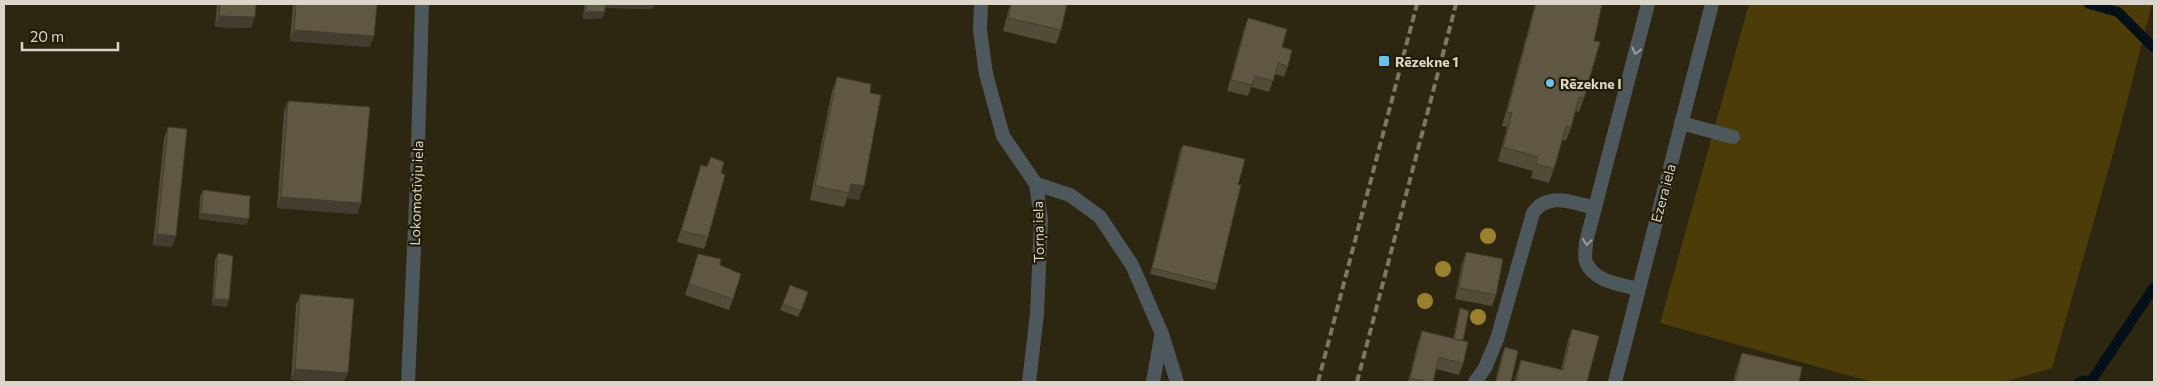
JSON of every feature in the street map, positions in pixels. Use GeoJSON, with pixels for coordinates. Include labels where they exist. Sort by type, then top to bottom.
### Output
{"type":"FeatureCollection","features":[{"type":"Feature","properties":{"kind":"street","name":"Lokomotīvju iela"},"geometry":{"type":"LineString","coordinates":[[408,382],[418,171],[422,4]]}},
{"type":"Feature","properties":{"kind":"street","name":"Torņa iela"},"geometry":{"type":"LineString","coordinates":[[981,4],[980,30],[986,74],[1003,136],[1036,184],[1041,219],[1037,314],[1029,382]]}},
{"type":"Feature","properties":{"kind":"street"},"geometry":{"type":"LineString","coordinates":[[1638,289],[1608,281],[1593,274],[1586,260],[1586,242],[1648,4]]}},
{"type":"Feature","properties":{"kind":"street","name":"Ezera iela"},"geometry":{"type":"LineString","coordinates":[[1616,382],[1638,289],[1712,4]]}},
{"type":"Feature","properties":{"kind":"street"},"geometry":{"type":"LineString","coordinates":[[1681,123],[1733,137]]}},
{"type":"Feature","properties":{"kind":"street"},"geometry":{"type":"LineString","coordinates":[[1036,184],[1070,195],[1100,217],[1132,265],[1162,334],[1178,382]]}},
{"type":"Feature","properties":{"kind":"street"},"geometry":{"type":"LineString","coordinates":[[1475,382],[1485,368],[1497,339],[1533,212],[1544,202],[1555,200],[1595,208]]}},
{"type":"Feature","properties":{"kind":"street"},"geometry":{"type":"LineString","coordinates":[[1153,382],[1162,334]]}},
{"type":"Feature","properties":{"kind":"shaded area"},"geometry":{"type":"Polygon","coordinates":[[[1749,4],[2152,4],[2118,136],[2052,368],[2004,382],[1872,382],[1660,323],[1749,4]]]}},
{"type":"Feature","properties":{"kind":"building"},"geometry":{"type":"Polygon","coordinates":[[[220,4],[256,4],[255,17],[219,16],[220,4]]]}},
{"type":"Feature","properties":{"kind":"building"},"geometry":{"type":"Polygon","coordinates":[[[296,4],[377,4],[374,36],[294,30],[296,4]]]}},
{"type":"Feature","properties":{"kind":"building"},"geometry":{"type":"Polygon","coordinates":[[[586,4],[605,4],[605,12],[585,12],[586,4]]]}},
{"type":"Feature","properties":{"kind":"building"},"geometry":{"type":"Polygon","coordinates":[[[1011,4],[1067,4],[1061,30],[1008,18],[1011,4]]]}},
{"type":"Feature","properties":{"kind":"building","name":"Rēzekne I"},"geometry":{"type":"Polygon","coordinates":[[[1536,4],[1602,4],[1594,41],[1600,42],[1584,98],[1579,97],[1571,127],[1566,126],[1554,169],[1536,164],[1538,157],[1503,147],[1512,113],[1507,112],[1536,4]]]}},
{"type":"Feature","properties":{"kind":"building"},"geometry":{"type":"Polygon","coordinates":[[[1248,18],[1287,29],[1282,47],[1292,50],[1288,66],[1278,63],[1273,81],[1255,76],[1252,85],[1231,80],[1248,18]]]}},
{"type":"Feature","properties":{"kind":"building"},"geometry":{"type":"Polygon","coordinates":[[[837,77],[871,84],[870,93],[881,95],[864,186],[851,184],[849,193],[815,186],[837,77]]]}},
{"type":"Feature","properties":{"kind":"building"},"geometry":{"type":"Polygon","coordinates":[[[288,101],[370,107],[361,203],[281,197],[288,101]]]}},
{"type":"Feature","properties":{"kind":"building"},"geometry":{"type":"Polygon","coordinates":[[[168,127],[187,129],[176,236],[157,234],[168,127]]]}},
{"type":"Feature","properties":{"kind":"building"},"geometry":{"type":"Polygon","coordinates":[[[1183,145],[1245,159],[1238,185],[1241,185],[1217,284],[1152,268],[1183,145]]]}},
{"type":"Feature","properties":{"kind":"building"},"geometry":{"type":"Polygon","coordinates":[[[711,157],[724,162],[721,173],[725,175],[708,237],[681,231],[701,165],[707,167],[711,157]]]}},
{"type":"Feature","properties":{"kind":"building"},"geometry":{"type":"Polygon","coordinates":[[[203,190],[250,196],[249,219],[201,213],[203,190]]]}},
{"type":"Feature","properties":{"kind":"building"},"geometry":{"type":"Polygon","coordinates":[[[1466,252],[1503,259],[1496,295],[1459,288],[1466,252]]]}},
{"type":"Feature","properties":{"kind":"building"},"geometry":{"type":"Polygon","coordinates":[[[218,253],[233,256],[229,300],[214,299],[218,253]]]}},
{"type":"Feature","properties":{"kind":"building"},"geometry":{"type":"Polygon","coordinates":[[[698,254],[721,259],[720,265],[741,274],[733,299],[689,284],[698,254]]]}},
{"type":"Feature","properties":{"kind":"building"},"geometry":{"type":"Polygon","coordinates":[[[790,285],[808,292],[801,311],[783,304],[790,285]]]}},
{"type":"Feature","properties":{"kind":"building"},"geometry":{"type":"Polygon","coordinates":[[[300,294],[354,299],[348,373],[295,369],[300,294]]]}},
{"type":"Feature","properties":{"kind":"building"},"geometry":{"type":"Polygon","coordinates":[[[1460,308],[1469,311],[1463,340],[1454,339],[1460,308]]]}},
{"type":"Feature","properties":{"kind":"building"},"geometry":{"type":"Polygon","coordinates":[[[1572,329],[1599,336],[1587,382],[1516,382],[1521,360],[1563,370],[1572,329]]]}},
{"type":"Feature","properties":{"kind":"building"},"geometry":{"type":"Polygon","coordinates":[[[1422,331],[1468,342],[1463,364],[1439,357],[1433,382],[1410,378],[1422,331]]]}},
{"type":"Feature","properties":{"kind":"building"},"geometry":{"type":"Polygon","coordinates":[[[1505,347],[1518,351],[1511,382],[1496,382],[1505,347]]]}},
{"type":"Feature","properties":{"kind":"building"},"geometry":{"type":"Polygon","coordinates":[[[1742,353],[1802,367],[1799,382],[1735,382],[1742,353]]]}},
{"type":"Feature","properties":{"kind":"waterway"},"geometry":{"type":"LineString","coordinates":[[2089,4],[2118,12],[2154,48]]}},
{"type":"Feature","properties":{"kind":"waterway"},"geometry":{"type":"LineString","coordinates":[[2079,382],[2092,380],[2154,287]]}},
{"type":"Feature","properties":{"kind":"railway"},"geometry":{"type":"LineString","coordinates":[[1318,382],[1417,4]]}},
{"type":"Feature","properties":{"kind":"railway"},"geometry":{"type":"LineString","coordinates":[[1357,382],[1456,4]]}},
{"type":"Feature","properties":{"kind":"place","name":"Rēzekne 1"},"geometry":{"type":"Point","coordinates":[1384,61]}},
{"type":"Feature","properties":{"kind":"place","name":"Rēzekne I"},"geometry":{"type":"Point","coordinates":[1550,83]}}]}
